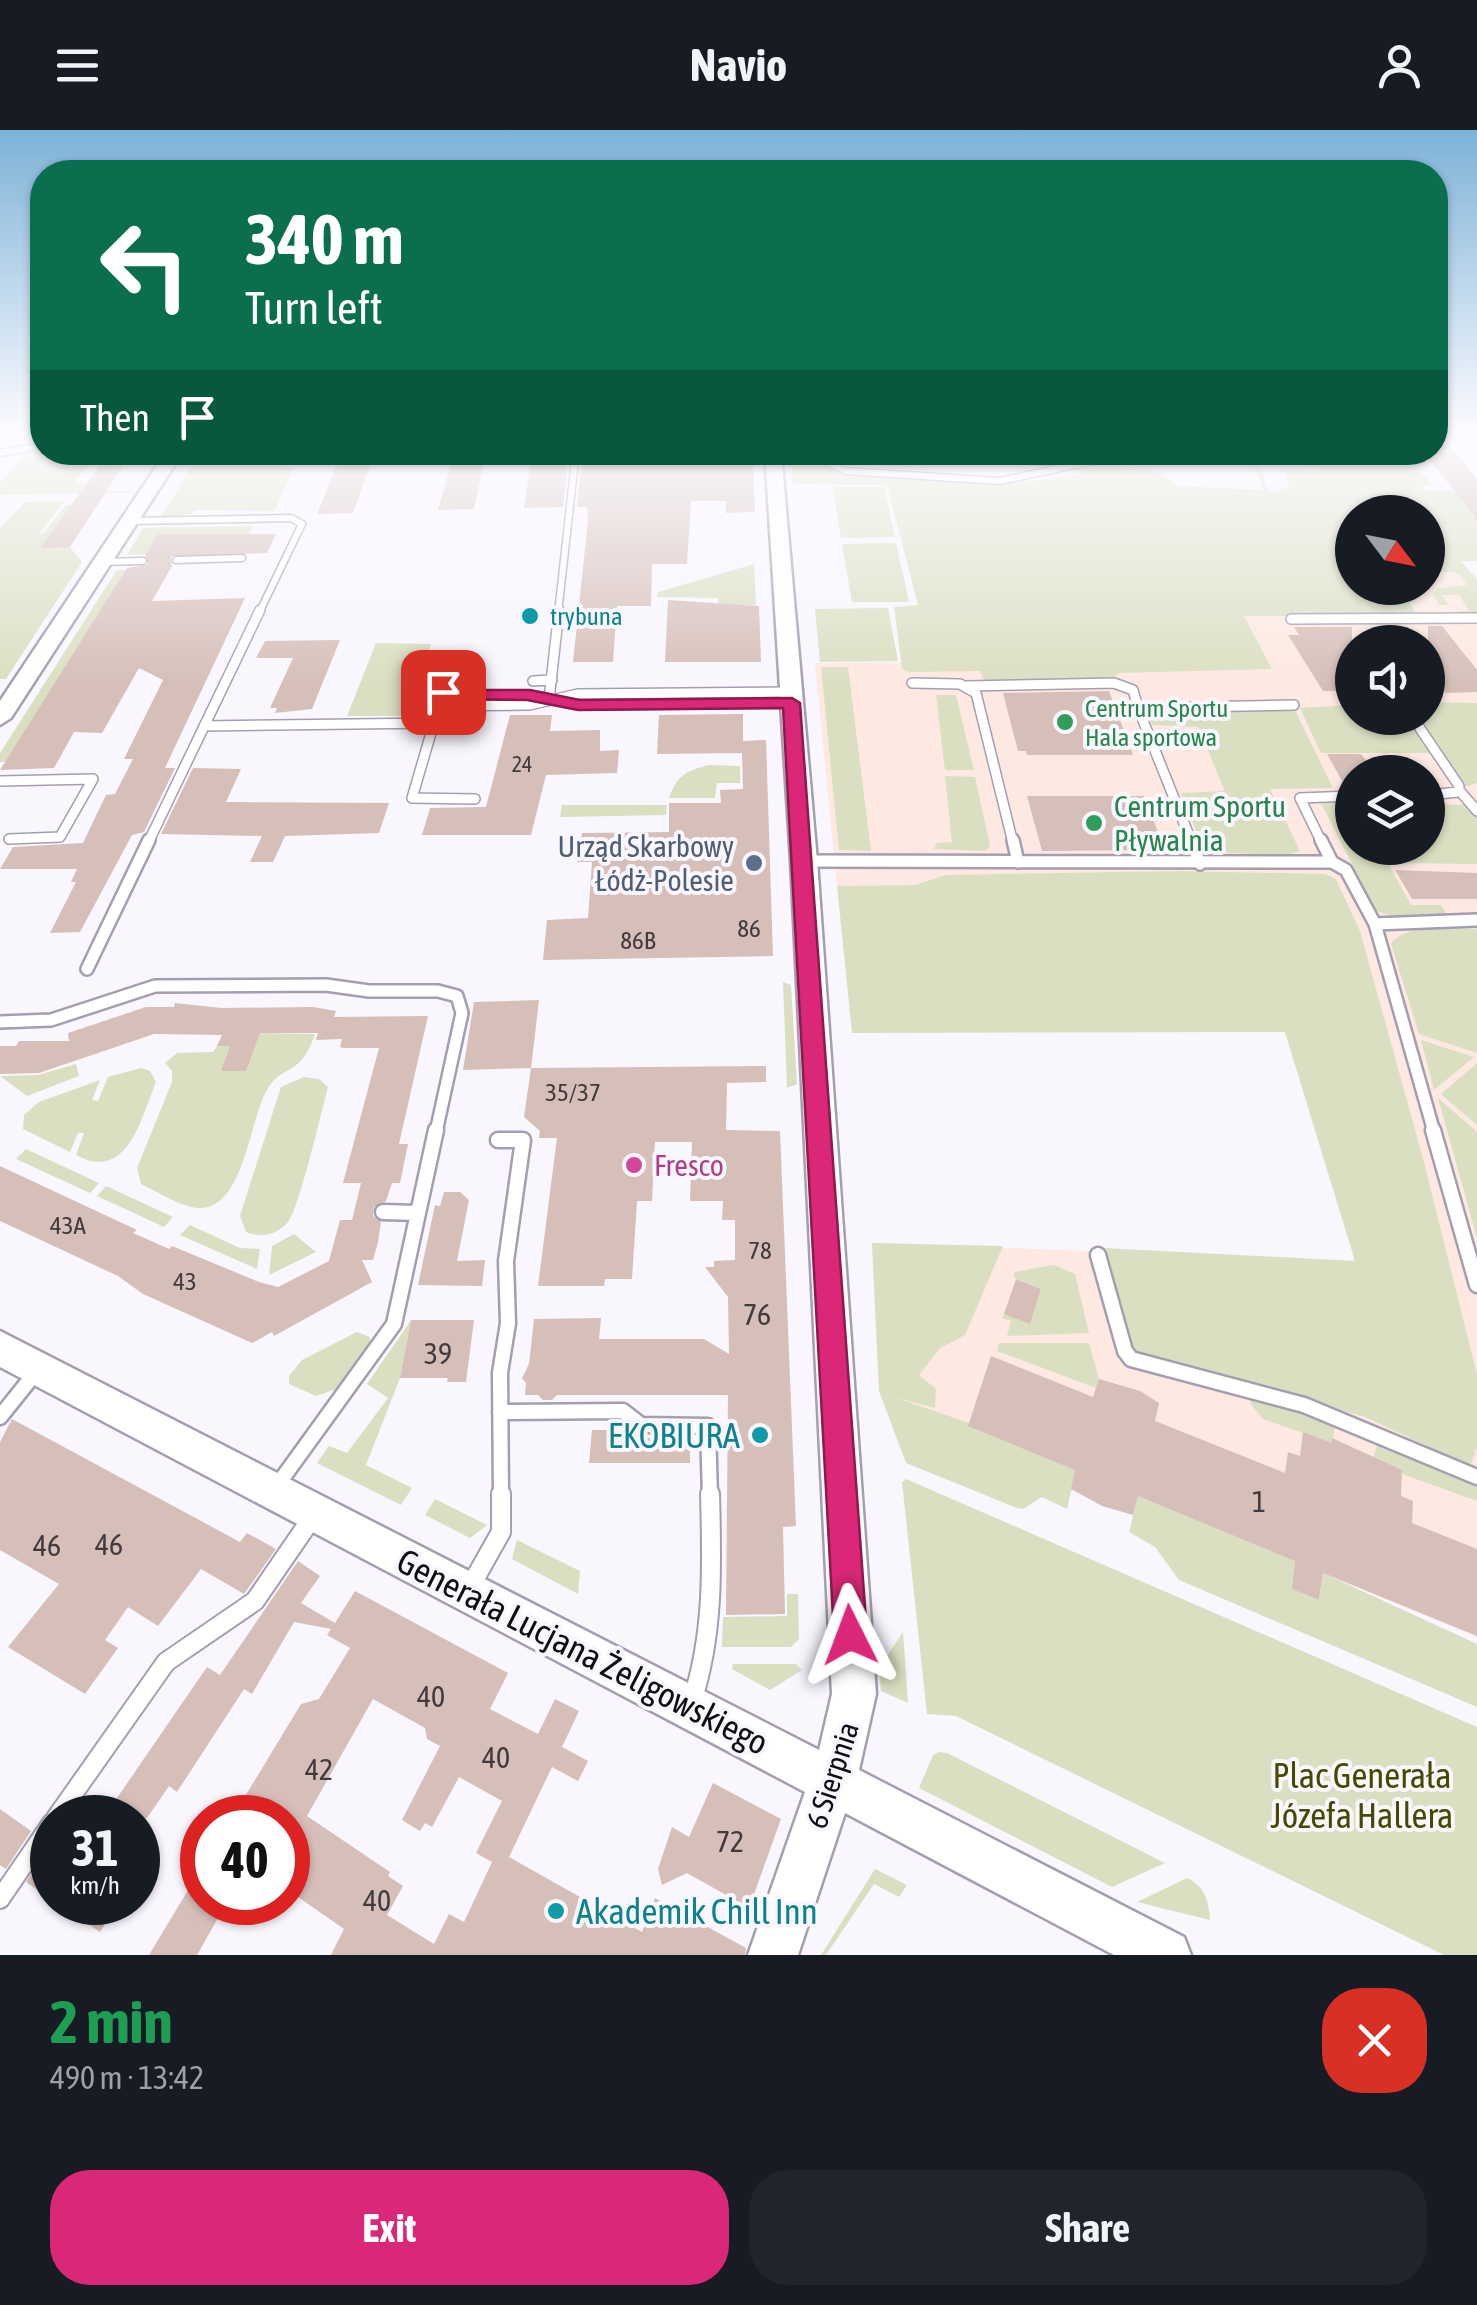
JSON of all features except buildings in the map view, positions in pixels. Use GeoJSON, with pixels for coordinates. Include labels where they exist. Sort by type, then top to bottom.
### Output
{"type":"FeatureCollection","features":[{"type":"Feature","properties":{"kind":"street"},"geometry":{"type":"LineString","coordinates":[[4,707],[134,514]]}},
{"type":"Feature","properties":{"kind":"street","name":"6 Sierpnia"},"geometry":{"type":"LineString","coordinates":[[773,1955],[832,1779],[854,1694],[804,861],[777,514]]}},
{"type":"Feature","properties":{"kind":"street","name":"Generała Lucjana Żeligowskiego"},"geometry":{"type":"LineString","coordinates":[[0,1348],[1166,1955]]}},
{"type":"Feature","properties":{"kind":"lane"},"geometry":{"type":"LineString","coordinates":[[544,700],[552,680],[570,514]]}},
{"type":"Feature","properties":{"kind":"lane"},"geometry":{"type":"LineString","coordinates":[[87,969],[302,524],[291,518],[130,521]]}},
{"type":"Feature","properties":{"kind":"lane"},"geometry":{"type":"LineString","coordinates":[[176,560],[242,558]]}},
{"type":"Feature","properties":{"kind":"lane"},"geometry":{"type":"LineString","coordinates":[[550,561],[565,560]]}},
{"type":"Feature","properties":{"kind":"lane"},"geometry":{"type":"LineString","coordinates":[[103,562],[143,561]]}},
{"type":"Feature","properties":{"kind":"lane"},"geometry":{"type":"LineString","coordinates":[[1292,619],[1477,618]]}},
{"type":"Feature","properties":{"kind":"lane"},"geometry":{"type":"LineString","coordinates":[[534,681],[552,680]]}},
{"type":"Feature","properties":{"kind":"lane"},"geometry":{"type":"LineString","coordinates":[[912,684],[1114,683],[1132,690],[1200,864]]}},
{"type":"Feature","properties":{"kind":"lane"},"geometry":{"type":"LineString","coordinates":[[968,686],[976,693],[1018,862]]}},
{"type":"Feature","properties":{"kind":"lane"},"geometry":{"type":"LineString","coordinates":[[475,798],[412,798],[441,698],[528,705],[564,700],[578,705],[791,697]]}},
{"type":"Feature","properties":{"kind":"lane"},"geometry":{"type":"LineString","coordinates":[[1138,708],[1294,705]]}},
{"type":"Feature","properties":{"kind":"lane"},"geometry":{"type":"LineString","coordinates":[[204,726],[434,723]]}},
{"type":"Feature","properties":{"kind":"lane"},"geometry":{"type":"LineString","coordinates":[[1424,735],[1477,811]]}},
{"type":"Feature","properties":{"kind":"lane"},"geometry":{"type":"LineString","coordinates":[[0,781],[93,779],[60,837],[9,839]]}},
{"type":"Feature","properties":{"kind":"lane"},"geometry":{"type":"LineString","coordinates":[[1445,792],[1459,790]]}},
{"type":"Feature","properties":{"kind":"lane"},"geometry":{"type":"LineString","coordinates":[[1332,862],[1300,796],[1335,796]]}},
{"type":"Feature","properties":{"kind":"lane"},"geometry":{"type":"LineString","coordinates":[[804,861],[1332,862],[1346,870],[1375,924],[1477,1285]]}},
{"type":"Feature","properties":{"kind":"lane"},"geometry":{"type":"LineString","coordinates":[[1375,924],[1477,920]]}},
{"type":"Feature","properties":{"kind":"lane"},"geometry":{"type":"LineString","coordinates":[[0,1022],[52,1020],[155,986],[326,985],[448,992],[456,996],[462,1014],[394,1324],[274,1490]]}},
{"type":"Feature","properties":{"kind":"lane"},"geometry":{"type":"LineString","coordinates":[[468,1591],[501,1532],[500,1373],[508,1323],[506,1260],[523,1140],[498,1140]]}},
{"type":"Feature","properties":{"kind":"lane"},"geometry":{"type":"LineString","coordinates":[[383,1212],[418,1213]]}},
{"type":"Feature","properties":{"kind":"lane"},"geometry":{"type":"LineString","coordinates":[[1098,1254],[1125,1352],[1131,1359],[1304,1405],[1477,1477]]}},
{"type":"Feature","properties":{"kind":"lane"},"geometry":{"type":"LineString","coordinates":[[0,1417],[39,1368]]}},
{"type":"Feature","properties":{"kind":"lane"},"geometry":{"type":"LineString","coordinates":[[500,1412],[624,1411],[641,1425],[708,1426],[708,1640],[702,1680],[690,1706]]}},
{"type":"Feature","properties":{"kind":"lane"},"geometry":{"type":"LineString","coordinates":[[72,1795],[166,1662],[256,1600],[316,1512]]}},
{"type":"Feature","properties":{"kind":"lane"},"geometry":{"type":"LineString","coordinates":[[0,1899],[30,1855]]}},
{"type":"Feature","properties":{"kind":"shaded area"},"geometry":{"type":"Polygon","coordinates":[[[1445,572],[1473,573],[1477,578],[1477,1637],[879,1391],[872,1243],[1355,1261],[1285,1032],[1079,1032],[945,875],[915,885],[837,886],[815,663],[1266,659],[1244,616],[1335,600],[1335,605],[1445,605],[1445,572]]]}},
{"type":"Feature","properties":{"kind":"green space"},"geometry":{"type":"Polygon","coordinates":[[[13,514],[54,514],[39,534],[43,534],[59,514],[65,514],[41,547],[70,547],[82,562],[6,679],[0,679],[0,528],[13,514]]]}},
{"type":"Feature","properties":{"kind":"green space"},"geometry":{"type":"Polygon","coordinates":[[[837,514],[890,514],[895,537],[841,538],[837,514]]]}},
{"type":"Feature","properties":{"kind":"green space"},"geometry":{"type":"Polygon","coordinates":[[[895,514],[1335,514],[1335,605],[1411,605],[1417,616],[1244,616],[1272,669],[1119,673],[1110,680],[984,680],[980,671],[902,669],[894,607],[918,605],[895,514]]]}},
{"type":"Feature","properties":{"kind":"green space"},"geometry":{"type":"Polygon","coordinates":[[[1445,514],[1472,514],[1477,520],[1477,561],[1461,561],[1477,580],[1477,616],[1458,611],[1469,611],[1459,595],[1445,595],[1445,587],[1467,585],[1458,573],[1445,572],[1445,514]]]}},
{"type":"Feature","properties":{"kind":"green space"},"geometry":{"type":"Polygon","coordinates":[[[253,526],[249,534],[158,534],[146,554],[127,555],[143,528],[253,526]]]}},
{"type":"Feature","properties":{"kind":"green space"},"geometry":{"type":"Polygon","coordinates":[[[896,543],[909,602],[852,602],[842,544],[896,543]]]}},
{"type":"Feature","properties":{"kind":"green space"},"geometry":{"type":"Polygon","coordinates":[[[754,564],[756,605],[718,605],[718,598],[657,597],[658,592],[754,564]]]}},
{"type":"Feature","properties":{"kind":"green space"},"geometry":{"type":"Polygon","coordinates":[[[117,570],[126,570],[6,762],[0,762],[0,753],[117,570]]]}},
{"type":"Feature","properties":{"kind":"green space"},"geometry":{"type":"Polygon","coordinates":[[[888,608],[898,661],[820,662],[815,609],[888,608]]]}},
{"type":"Feature","properties":{"kind":"green space"},"geometry":{"type":"Polygon","coordinates":[[[376,643],[431,644],[408,716],[347,716],[376,643]]]}},
{"type":"Feature","properties":{"kind":"green space"},"geometry":{"type":"Polygon","coordinates":[[[821,667],[848,667],[871,851],[839,850],[821,667]]]}},
{"type":"Feature","properties":{"kind":"green space"},"geometry":{"type":"Polygon","coordinates":[[[936,695],[956,695],[974,770],[945,770],[936,695]]]}},
{"type":"Feature","properties":{"kind":"green space"},"geometry":{"type":"Polygon","coordinates":[[[1445,702],[1477,703],[1477,783],[1465,787],[1441,753],[1321,753],[1300,708],[1335,706],[1335,735],[1445,735],[1445,702]]]}},
{"type":"Feature","properties":{"kind":"green space"},"geometry":{"type":"Polygon","coordinates":[[[1294,708],[1333,788],[1270,789],[1300,851],[1288,855],[1211,852],[1201,843],[1181,793],[1225,791],[1198,727],[1152,725],[1151,720],[1164,711],[1294,708]]]}},
{"type":"Feature","properties":{"kind":"green space"},"geometry":{"type":"Polygon","coordinates":[[[709,765],[740,766],[740,783],[717,783],[715,798],[669,798],[683,775],[709,765]]]}},
{"type":"Feature","properties":{"kind":"green space"},"geometry":{"type":"Polygon","coordinates":[[[945,776],[975,777],[990,846],[986,851],[934,849],[937,843],[952,842],[945,776]]]}},
{"type":"Feature","properties":{"kind":"green space"},"geometry":{"type":"Polygon","coordinates":[[[1320,801],[1335,801],[1335,830],[1320,801]]]}},
{"type":"Feature","properties":{"kind":"green space"},"geometry":{"type":"Polygon","coordinates":[[[1445,804],[1468,805],[1477,818],[1477,864],[1445,864],[1445,804]]]}},
{"type":"Feature","properties":{"kind":"green space"},"geometry":{"type":"Polygon","coordinates":[[[562,805],[667,805],[666,815],[560,817],[562,805]]]}},
{"type":"Feature","properties":{"kind":"green space"},"geometry":{"type":"Polygon","coordinates":[[[1353,865],[1389,865],[1411,905],[1441,905],[1448,916],[1400,919],[1376,911],[1353,865]]]}},
{"type":"Feature","properties":{"kind":"green space"},"geometry":{"type":"Polygon","coordinates":[[[1179,871],[1325,874],[1336,879],[1360,931],[1477,1374],[1477,1448],[1470,1466],[1365,1417],[1133,1351],[1104,1248],[1355,1261],[1285,1032],[852,1033],[837,886],[915,885],[945,875],[1179,871]]]}},
{"type":"Feature","properties":{"kind":"green space"},"geometry":{"type":"Polygon","coordinates":[[[1477,929],[1477,1053],[1419,1034],[1391,944],[1397,937],[1418,930],[1477,929]]]}},
{"type":"Feature","properties":{"kind":"green space"},"geometry":{"type":"Polygon","coordinates":[[[783,982],[791,985],[797,1084],[787,1088],[783,982]]]}},
{"type":"Feature","properties":{"kind":"green space"},"geometry":{"type":"Polygon","coordinates":[[[258,1033],[315,1034],[303,1058],[267,1090],[243,1162],[225,1195],[213,1205],[197,1208],[141,1184],[137,1168],[172,1082],[172,1071],[165,1063],[177,1053],[213,1052],[217,1046],[253,1046],[258,1033]]]}},
{"type":"Feature","properties":{"kind":"green space"},"geometry":{"type":"Polygon","coordinates":[[[1421,1040],[1474,1057],[1434,1090],[1421,1040]]]}},
{"type":"Feature","properties":{"kind":"green space"},"geometry":{"type":"Polygon","coordinates":[[[1477,1063],[1477,1125],[1441,1094],[1477,1063]]]}},
{"type":"Feature","properties":{"kind":"green space"},"geometry":{"type":"Polygon","coordinates":[[[76,1064],[79,1076],[27,1096],[0,1076],[38,1075],[76,1064]]]}},
{"type":"Feature","properties":{"kind":"green space"},"geometry":{"type":"Polygon","coordinates":[[[141,1068],[150,1071],[156,1082],[138,1128],[120,1154],[94,1161],[76,1155],[84,1133],[78,1133],[70,1152],[23,1129],[24,1115],[39,1102],[100,1080],[92,1100],[98,1101],[108,1077],[141,1068]]]}},
{"type":"Feature","properties":{"kind":"green space"},"geometry":{"type":"Polygon","coordinates":[[[304,1077],[319,1079],[328,1087],[293,1213],[274,1232],[246,1232],[240,1216],[281,1087],[304,1077]]]}},
{"type":"Feature","properties":{"kind":"green space"},"geometry":{"type":"Polygon","coordinates":[[[1438,1098],[1477,1132],[1477,1238],[1438,1098]]]}},
{"type":"Feature","properties":{"kind":"green space"},"geometry":{"type":"Polygon","coordinates":[[[26,1149],[99,1183],[90,1193],[16,1159],[26,1149]]]}},
{"type":"Feature","properties":{"kind":"green space"},"geometry":{"type":"Polygon","coordinates":[[[106,1186],[173,1217],[164,1227],[97,1196],[106,1186]]]}},
{"type":"Feature","properties":{"kind":"green space"},"geometry":{"type":"Polygon","coordinates":[[[190,1225],[240,1248],[260,1249],[257,1269],[180,1235],[190,1225]]]}},
{"type":"Feature","properties":{"kind":"green space"},"geometry":{"type":"Polygon","coordinates":[[[294,1234],[316,1252],[269,1275],[272,1246],[294,1234]]]}},
{"type":"Feature","properties":{"kind":"green space"},"geometry":{"type":"Polygon","coordinates":[[[872,1243],[1003,1246],[965,1335],[940,1348],[919,1375],[936,1389],[935,1408],[897,1398],[1078,1461],[1067,1509],[1042,1497],[1023,1509],[1017,1508],[906,1463],[879,1391],[872,1243]]]}},
{"type":"Feature","properties":{"kind":"green space"},"geometry":{"type":"Polygon","coordinates":[[[1054,1265],[1075,1274],[1089,1333],[1007,1336],[1011,1321],[1002,1318],[1004,1314],[1030,1323],[1041,1289],[1013,1277],[1015,1272],[1054,1265]]]}},
{"type":"Feature","properties":{"kind":"green space"},"geometry":{"type":"Polygon","coordinates":[[[411,1320],[400,1378],[366,1465],[412,1488],[401,1505],[317,1463],[329,1446],[347,1453],[388,1398],[367,1384],[411,1320]]]}},
{"type":"Feature","properties":{"kind":"green space"},"geometry":{"type":"Polygon","coordinates":[[[357,1332],[370,1337],[370,1346],[339,1388],[316,1396],[289,1384],[289,1376],[302,1360],[357,1332]]]}},
{"type":"Feature","properties":{"kind":"green space"},"geometry":{"type":"Polygon","coordinates":[[[999,1343],[1089,1343],[1099,1379],[1096,1388],[997,1351],[999,1343]]]}},
{"type":"Feature","properties":{"kind":"green space"},"geometry":{"type":"Polygon","coordinates":[[[1253,1397],[1335,1425],[1332,1443],[1263,1419],[1250,1403],[1253,1397]]]}},
{"type":"Feature","properties":{"kind":"green space"},"geometry":{"type":"Polygon","coordinates":[[[1378,1441],[1477,1485],[1477,1501],[1402,1474],[1402,1470],[1373,1459],[1378,1441]]]}},
{"type":"Feature","properties":{"kind":"green space","name":"Plac Generała Józefa Hallera"},"geometry":{"type":"Polygon","coordinates":[[[906,1479],[1477,1727],[1477,1955],[1444,1955],[956,1716],[927,1714],[902,1482],[906,1479]]]}},
{"type":"Feature","properties":{"kind":"green space"},"geometry":{"type":"Polygon","coordinates":[[[1140,1487],[1161,1505],[1295,1561],[1293,1589],[1319,1600],[1323,1573],[1477,1644],[1477,1707],[1179,1580],[1155,1547],[1129,1532],[1140,1487]]]}},
{"type":"Feature","properties":{"kind":"green space"},"geometry":{"type":"Polygon","coordinates":[[[435,1499],[487,1525],[470,1538],[425,1515],[435,1499]]]}},
{"type":"Feature","properties":{"kind":"green space"},"geometry":{"type":"Polygon","coordinates":[[[517,1540],[580,1571],[578,1594],[512,1559],[517,1540]]]}},
{"type":"Feature","properties":{"kind":"green space"},"geometry":{"type":"Polygon","coordinates":[[[787,1594],[798,1594],[799,1639],[791,1647],[722,1647],[723,1617],[787,1616],[787,1594]]]}},
{"type":"Feature","properties":{"kind":"green space"},"geometry":{"type":"Polygon","coordinates":[[[903,1632],[908,1703],[881,1691],[879,1668],[903,1632]]]}},
{"type":"Feature","properties":{"kind":"green space"},"geometry":{"type":"Polygon","coordinates":[[[733,1664],[796,1664],[802,1670],[770,1690],[732,1669],[733,1664]]]}},
{"type":"Feature","properties":{"kind":"green space"},"geometry":{"type":"Polygon","coordinates":[[[939,1752],[1165,1863],[1112,1887],[919,1788],[933,1755],[939,1752]]]}},
{"type":"Feature","properties":{"kind":"green space"},"geometry":{"type":"Polygon","coordinates":[[[875,1869],[907,1885],[899,1897],[874,1884],[826,1955],[821,1955],[875,1869]]]}},
{"type":"Feature","properties":{"kind":"green space"},"geometry":{"type":"Polygon","coordinates":[[[1187,1878],[1205,1895],[1210,1920],[1137,1902],[1187,1878]]]}},
{"type":"Feature","properties":{"kind":"place","name":"trybuna"},"geometry":{"type":"Point","coordinates":[530,616]}},
{"type":"Feature","properties":{"kind":"place","name":"Centrum Sportu Hala sportowa"},"geometry":{"type":"Point","coordinates":[1065,722]}},
{"type":"Feature","properties":{"kind":"place","name":"Centrum Sportu Pływalnia"},"geometry":{"type":"Point","coordinates":[1094,823]}},
{"type":"Feature","properties":{"kind":"place","name":"Urząd Skarbowy Łódż-Polesie"},"geometry":{"type":"Point","coordinates":[754,863]}},
{"type":"Feature","properties":{"kind":"place","name":"Fresco"},"geometry":{"type":"Point","coordinates":[634,1165]}},
{"type":"Feature","properties":{"kind":"place","name":"EKOBIURA"},"geometry":{"type":"Point","coordinates":[760,1435]}},
{"type":"Feature","properties":{"kind":"place","name":"Akademik Chill Inn"},"geometry":{"type":"Point","coordinates":[556,1911]}},
{"type":"Feature","properties":{"kind":"route"},"geometry":{"type":"LineString","coordinates":[[443,692],[442,696],[530,695],[538,700],[564,700],[578,705],[792,703],[850,1635]]}}]}
